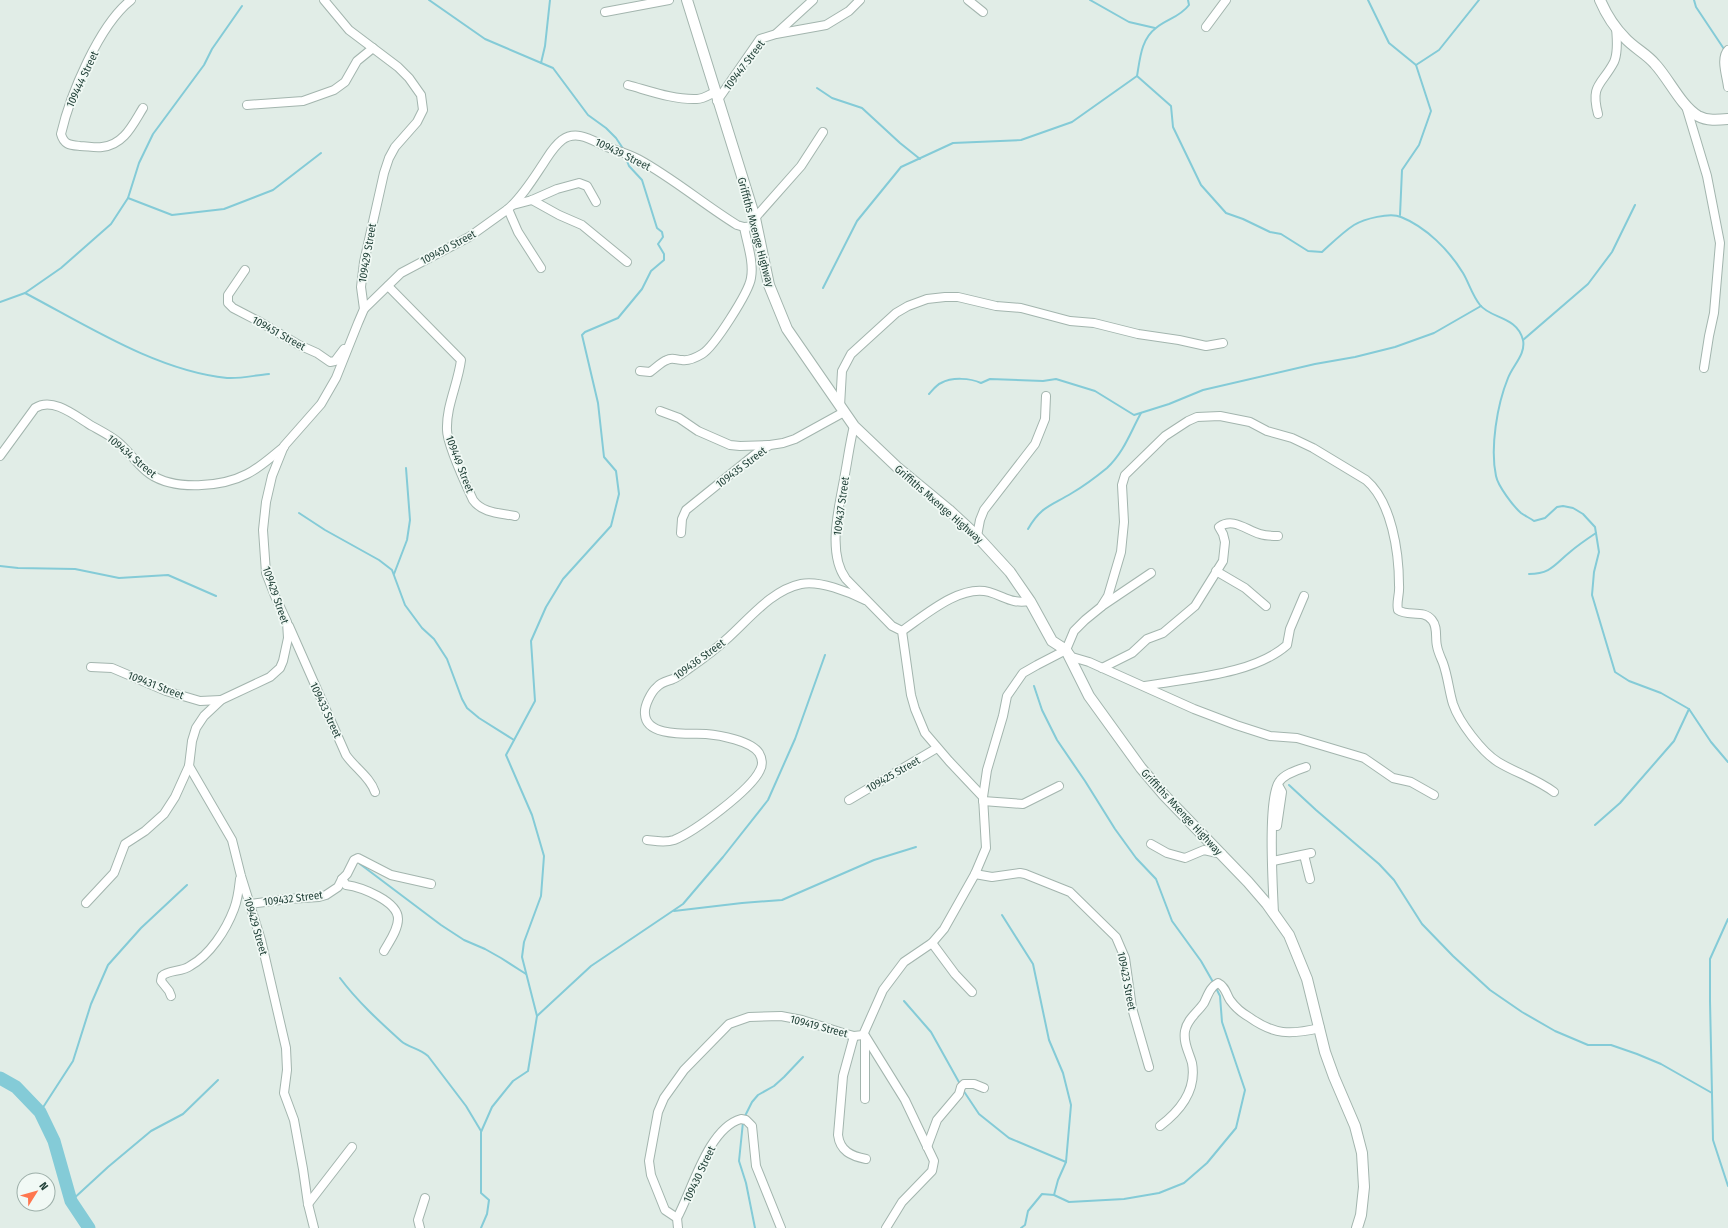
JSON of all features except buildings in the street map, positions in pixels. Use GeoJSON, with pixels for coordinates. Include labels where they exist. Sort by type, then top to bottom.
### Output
{"type":"FeatureCollection","features":[{"type":"Feature","properties":{"kind":"street","name":"109444 Street"},"geometry":{"type":"LineString","coordinates":[[132,0],[116,13],[92,54],[72,95],[61,134],[63,140],[68,145],[102,147],[114,144],[126,135],[143,108]]}},
{"type":"Feature","properties":{"kind":"street","name":"109429 Street"},"geometry":{"type":"LineString","coordinates":[[314,1228],[308,1204],[294,1120],[284,1093],[287,1070],[286,1048],[263,948],[241,876],[232,840],[189,766],[192,741],[196,728],[204,716],[221,700],[262,682],[276,673],[280,668],[286,650],[287,622],[266,573],[264,542],[266,502],[272,476],[284,446],[321,404],[336,378],[364,309],[361,287],[364,262],[384,172],[395,146],[418,122],[423,110],[421,95],[409,78],[349,30],[324,0]]}},
{"type":"Feature","properties":{"kind":"street"},"geometry":{"type":"LineString","coordinates":[[605,12],[669,0]]}},
{"type":"Feature","properties":{"kind":"street","name":"Griffiths Mxenge Highway"},"geometry":{"type":"LineString","coordinates":[[687,0],[756,222],[769,285],[787,329],[854,426],[897,467],[949,510],[977,536],[1010,572],[1030,601],[1052,641],[1066,650],[1089,696],[1141,768],[1164,795],[1223,855],[1274,914],[1289,935],[1307,979],[1334,1077],[1355,1126],[1362,1153],[1364,1187],[1361,1215],[1357,1228]]}},
{"type":"Feature","properties":{"kind":"street"},"geometry":{"type":"LineString","coordinates":[[776,34],[813,0]]}},
{"type":"Feature","properties":{"kind":"street","name":"109447 Street"},"geometry":{"type":"LineString","coordinates":[[716,96],[760,39],[776,34],[826,25],[849,12],[860,0]]}},
{"type":"Feature","properties":{"kind":"street"},"geometry":{"type":"LineString","coordinates":[[968,0],[983,12]]}},
{"type":"Feature","properties":{"kind":"street"},"geometry":{"type":"LineString","coordinates":[[1206,27],[1226,0]]}},
{"type":"Feature","properties":{"kind":"street"},"geometry":{"type":"LineString","coordinates":[[1600,0],[1610,20],[1625,39],[1654,63],[1686,105],[1698,116],[1706,119],[1728,119]]}},
{"type":"Feature","properties":{"kind":"street"},"geometry":{"type":"LineString","coordinates":[[1598,114],[1596,90],[1614,61],[1617,38],[1616,28]]}},
{"type":"Feature","properties":{"kind":"street"},"geometry":{"type":"LineString","coordinates":[[247,105],[303,100],[334,90],[345,82],[357,61],[373,48]]}},
{"type":"Feature","properties":{"kind":"street"},"geometry":{"type":"LineString","coordinates":[[1728,50],[1725,58],[1728,87]]}},
{"type":"Feature","properties":{"kind":"street"},"geometry":{"type":"LineString","coordinates":[[628,85],[668,96],[689,99],[716,96]]}},
{"type":"Feature","properties":{"kind":"street"},"geometry":{"type":"LineString","coordinates":[[1686,105],[1707,176],[1720,242],[1714,313],[1704,368]]}},
{"type":"Feature","properties":{"kind":"street"},"geometry":{"type":"LineString","coordinates":[[640,371],[650,372],[667,360],[684,361],[696,357],[703,354],[716,341],[747,292],[752,276],[751,262],[744,227],[756,222],[801,166],[823,132]]}},
{"type":"Feature","properties":{"kind":"street","name":"109439 Street"},"geometry":{"type":"LineString","coordinates":[[511,207],[552,149],[568,137],[579,136],[592,139],[607,147],[638,159],[737,225],[744,227]]}},
{"type":"Feature","properties":{"kind":"street"},"geometry":{"type":"LineString","coordinates":[[542,268],[518,232],[511,207],[557,189],[580,183],[587,186],[596,202]]}},
{"type":"Feature","properties":{"kind":"street"},"geometry":{"type":"LineString","coordinates":[[532,200],[558,215],[582,225],[627,262]]}},
{"type":"Feature","properties":{"kind":"street","name":"109450 Street"},"geometry":{"type":"LineString","coordinates":[[364,309],[401,273],[469,237],[511,207]]}},
{"type":"Feature","properties":{"kind":"street","name":"109451 Street"},"geometry":{"type":"LineString","coordinates":[[245,270],[228,295],[228,303],[233,308],[299,345],[317,353],[330,362],[337,359],[354,333]]}},
{"type":"Feature","properties":{"kind":"street","name":"109449 Street"},"geometry":{"type":"LineString","coordinates":[[388,286],[461,360],[448,421],[447,430],[451,446],[476,504],[486,510],[514,516]]}},
{"type":"Feature","properties":{"kind":"street"},"geometry":{"type":"LineString","coordinates":[[842,409],[842,371],[851,354],[896,313],[908,306],[945,297],[958,297],[996,306],[1021,308],[1070,321],[1094,323],[1138,334],[1179,340],[1206,346],[1223,343]]}},
{"type":"Feature","properties":{"kind":"street"},"geometry":{"type":"LineString","coordinates":[[977,536],[980,520],[984,510],[1035,444],[1045,419],[1046,396]]}},
{"type":"Feature","properties":{"kind":"street","name":"109434 Street"},"geometry":{"type":"LineString","coordinates":[[0,456],[35,408],[40,405],[67,410],[107,435],[127,450],[140,466],[150,475],[161,480],[177,484],[192,485],[213,483],[238,478],[262,465],[284,446]]}},
{"type":"Feature","properties":{"kind":"street","name":"109435 Street"},"geometry":{"type":"LineString","coordinates":[[681,533],[682,519],[686,510],[751,457],[770,445],[783,444],[796,439],[842,409]]}},
{"type":"Feature","properties":{"kind":"street"},"geometry":{"type":"LineString","coordinates":[[660,411],[679,418],[698,432],[725,443],[740,446],[770,445]]}},
{"type":"Feature","properties":{"kind":"street"},"geometry":{"type":"LineString","coordinates":[[1101,607],[1108,596],[1120,552],[1124,522],[1123,479],[1125,475],[1165,436],[1197,417],[1220,416],[1244,420],[1267,432],[1292,438],[1366,480],[1377,491],[1387,513],[1397,555],[1400,587],[1397,607],[1404,613],[1429,616],[1434,622],[1437,645],[1454,706],[1464,724],[1488,755],[1496,761],[1536,780],[1554,792]]}},
{"type":"Feature","properties":{"kind":"street","name":"109437 Street"},"geometry":{"type":"LineString","coordinates":[[854,426],[839,507],[836,538],[839,565],[842,574],[892,626],[902,632]]}},
{"type":"Feature","properties":{"kind":"street"},"geometry":{"type":"LineString","coordinates":[[1102,668],[1132,653],[1147,639],[1163,633],[1183,618],[1195,606],[1222,561],[1225,551],[1223,534],[1219,527],[1224,524],[1231,523],[1267,536],[1278,536]]}},
{"type":"Feature","properties":{"kind":"street"},"geometry":{"type":"LineString","coordinates":[[1216,571],[1245,588],[1266,606]]}},
{"type":"Feature","properties":{"kind":"street"},"geometry":{"type":"LineString","coordinates":[[1151,573],[1101,607],[1074,631],[1066,650],[1072,657],[1145,686],[1194,709],[1270,736],[1297,738],[1364,758],[1393,778],[1411,782],[1434,795]]}},
{"type":"Feature","properties":{"kind":"street","name":"109436 Street"},"geometry":{"type":"LineString","coordinates":[[647,840],[671,840],[687,833],[716,814],[736,797],[760,771],[762,765],[759,753],[755,748],[747,743],[707,734],[666,732],[653,726],[645,714],[651,695],[657,687],[678,676],[704,658],[771,599],[796,585],[804,583],[826,586],[868,601]]}},
{"type":"Feature","properties":{"kind":"street"},"geometry":{"type":"LineString","coordinates":[[1030,601],[1015,602],[989,592],[970,592],[943,603],[902,632],[911,695],[925,733],[983,799],[1023,804],[1058,786]]}},
{"type":"Feature","properties":{"kind":"street"},"geometry":{"type":"LineString","coordinates":[[1145,686],[1215,676],[1224,672],[1256,664],[1287,645],[1290,629],[1304,596]]}},
{"type":"Feature","properties":{"kind":"street","name":"109433 Street"},"geometry":{"type":"LineString","coordinates":[[287,622],[324,709],[346,755],[356,768],[372,784],[375,792]]}},
{"type":"Feature","properties":{"kind":"street","name":"109419 Street"},"geometry":{"type":"LineString","coordinates":[[677,1218],[665,1210],[658,1197],[650,1175],[649,1161],[658,1112],[664,1098],[684,1070],[729,1024],[749,1017],[781,1016],[802,1020],[854,1036],[865,1035],[883,990],[904,962],[932,943],[944,929],[975,874],[986,848],[983,799],[987,770],[1007,696],[1023,674],[1066,650]]}},
{"type":"Feature","properties":{"kind":"street","name":"109431 Street"},"geometry":{"type":"LineString","coordinates":[[91,667],[112,668],[166,691],[200,701],[221,700]]}},
{"type":"Feature","properties":{"kind":"street","name":"109425 Street"},"geometry":{"type":"LineString","coordinates":[[849,800],[937,748]]}},
{"type":"Feature","properties":{"kind":"street"},"geometry":{"type":"LineString","coordinates":[[86,903],[114,873],[125,844],[151,826],[164,814],[175,797],[189,766]]}},
{"type":"Feature","properties":{"kind":"street"},"geometry":{"type":"LineString","coordinates":[[1274,914],[1274,794],[1279,782],[1293,772],[1306,767]]}},
{"type":"Feature","properties":{"kind":"street"},"geometry":{"type":"LineString","coordinates":[[1279,782],[1289,785]]}},
{"type":"Feature","properties":{"kind":"street"},"geometry":{"type":"LineString","coordinates":[[1152,844],[1167,853],[1185,858],[1204,850],[1223,855]]}},
{"type":"Feature","properties":{"kind":"street"},"geometry":{"type":"LineString","coordinates":[[1273,859],[1307,854],[1310,879]]}},
{"type":"Feature","properties":{"kind":"street","name":"109432 Street"},"geometry":{"type":"LineString","coordinates":[[250,904],[326,895],[338,888],[342,879],[348,874],[354,860],[358,858],[391,875],[430,884]]}},
{"type":"Feature","properties":{"kind":"street","name":"109423 Street"},"geometry":{"type":"LineString","coordinates":[[975,874],[992,877],[1020,873],[1070,892],[1116,937],[1125,958],[1132,1008],[1149,1067]]}},
{"type":"Feature","properties":{"kind":"street"},"geometry":{"type":"LineString","coordinates":[[171,996],[170,991],[161,981],[162,976],[190,967],[206,953],[221,932],[235,908],[241,876]]}},
{"type":"Feature","properties":{"kind":"street"},"geometry":{"type":"LineString","coordinates":[[342,879],[346,885],[361,888],[381,898],[390,904],[397,914],[397,927],[384,951]]}},
{"type":"Feature","properties":{"kind":"street"},"geometry":{"type":"LineString","coordinates":[[932,943],[955,974],[972,992]]}},
{"type":"Feature","properties":{"kind":"street"},"geometry":{"type":"LineString","coordinates":[[1160,1126],[1179,1110],[1188,1094],[1192,1076],[1192,1064],[1185,1044],[1185,1030],[1187,1023],[1203,1004],[1212,986],[1218,983],[1223,986],[1230,1000],[1242,1012],[1257,1023],[1270,1029],[1286,1033],[1295,1033],[1320,1028]]}},
{"type":"Feature","properties":{"kind":"street"},"geometry":{"type":"LineString","coordinates":[[865,1035],[865,1100]]}},
{"type":"Feature","properties":{"kind":"street"},"geometry":{"type":"LineString","coordinates":[[865,1035],[894,1082],[934,1161],[932,1171],[902,1202],[886,1228]]}},
{"type":"Feature","properties":{"kind":"street"},"geometry":{"type":"LineString","coordinates":[[854,1036],[843,1076],[838,1135],[839,1142],[848,1154],[866,1159]]}},
{"type":"Feature","properties":{"kind":"street"},"geometry":{"type":"LineString","coordinates":[[927,1147],[937,1120],[959,1094],[961,1087],[964,1084],[974,1084],[984,1088]]}},
{"type":"Feature","properties":{"kind":"street","name":"109430 Street"},"geometry":{"type":"LineString","coordinates":[[677,1218],[703,1160],[715,1139],[728,1126],[741,1118],[746,1120],[752,1126],[756,1166],[767,1188],[781,1228]]}},
{"type":"Feature","properties":{"kind":"street"},"geometry":{"type":"LineString","coordinates":[[308,1204],[352,1147]]}},
{"type":"Feature","properties":{"kind":"street"},"geometry":{"type":"LineString","coordinates":[[420,1228],[418,1220],[425,1198]]}},
{"type":"Feature","properties":{"kind":"street"},"geometry":{"type":"LineString","coordinates":[[677,1218],[678,1228]]}},
{"type":"Feature","properties":{"kind":"waterway"},"geometry":{"type":"LineString","coordinates":[[429,0],[485,39],[553,68],[588,115],[606,128],[616,138],[624,150]]}},
{"type":"Feature","properties":{"kind":"waterway"},"geometry":{"type":"LineString","coordinates":[[541,63],[545,46],[550,0]]}},
{"type":"Feature","properties":{"kind":"waterway"},"geometry":{"type":"LineString","coordinates":[[1090,0],[1129,22],[1155,28]]}},
{"type":"Feature","properties":{"kind":"waterway"},"geometry":{"type":"LineString","coordinates":[[1188,0],[1189,5],[1185,9],[1156,28],[1147,38],[1140,56],[1137,76],[1171,106],[1173,127],[1201,185],[1226,213],[1243,219],[1270,232],[1281,234],[1308,251],[1322,252],[1354,225],[1370,219],[1390,215],[1401,217],[1410,221],[1428,233],[1444,248],[1463,273],[1480,305],[1485,310],[1515,326],[1520,332],[1523,340],[1523,350],[1508,378],[1498,413],[1494,440],[1494,465],[1497,480],[1506,496],[1518,510],[1534,521],[1545,518],[1557,507],[1563,506],[1573,508],[1583,514],[1595,527],[1599,552],[1594,572],[1592,595],[1615,672],[1629,681],[1661,693],[1689,709],[1711,742],[1728,762]]}},
{"type":"Feature","properties":{"kind":"waterway"},"geometry":{"type":"LineString","coordinates":[[1368,0],[1389,43],[1416,65],[1431,111],[1419,145],[1402,170],[1400,215]]}},
{"type":"Feature","properties":{"kind":"waterway"},"geometry":{"type":"LineString","coordinates":[[1416,65],[1439,50],[1479,0]]}},
{"type":"Feature","properties":{"kind":"waterway"},"geometry":{"type":"LineString","coordinates":[[1694,0],[1696,7],[1724,49]]}},
{"type":"Feature","properties":{"kind":"waterway"},"geometry":{"type":"LineString","coordinates":[[0,302],[25,293],[61,268],[111,224],[128,198],[139,163],[153,134],[204,65],[212,49],[242,6]]}},
{"type":"Feature","properties":{"kind":"waterway"},"geometry":{"type":"LineString","coordinates":[[823,288],[857,221],[901,167],[953,143],[1021,140],[1072,122],[1137,76]]}},
{"type":"Feature","properties":{"kind":"waterway"},"geometry":{"type":"LineString","coordinates":[[817,88],[832,98],[862,108],[920,159]]}},
{"type":"Feature","properties":{"kind":"waterway"},"geometry":{"type":"LineString","coordinates":[[128,198],[172,215],[224,209],[273,190],[321,153]]}},
{"type":"Feature","properties":{"kind":"waterway"},"geometry":{"type":"LineString","coordinates":[[481,1228],[487,1214],[489,1200],[481,1193],[481,1132],[492,1107],[513,1081],[528,1071],[537,1016],[522,957],[524,942],[541,896],[544,856],[532,815],[506,755],[535,701],[531,641],[546,607],[563,579],[611,526],[619,494],[616,471],[604,457],[598,403],[582,335],[585,332],[618,318],[642,289],[651,271],[664,260],[664,254],[658,244],[663,237],[662,232],[657,228],[642,180],[629,166],[625,156]]}},
{"type":"Feature","properties":{"kind":"waterway"},"geometry":{"type":"LineString","coordinates":[[1523,340],[1588,284],[1612,252],[1635,205]]}},
{"type":"Feature","properties":{"kind":"waterway"},"geometry":{"type":"LineString","coordinates":[[25,293],[123,345],[174,366],[201,374],[227,378],[269,374]]}},
{"type":"Feature","properties":{"kind":"waterway"},"geometry":{"type":"LineString","coordinates":[[929,394],[939,384],[956,379],[966,379],[981,383],[990,379],[1043,381],[1056,379],[1095,391],[1134,415],[1169,404],[1203,390],[1395,347],[1434,333],[1481,306]]}},
{"type":"Feature","properties":{"kind":"waterway"},"geometry":{"type":"LineString","coordinates":[[1028,529],[1042,511],[1081,487],[1113,462],[1122,449],[1141,413]]}},
{"type":"Feature","properties":{"kind":"waterway"},"geometry":{"type":"LineString","coordinates":[[394,574],[407,540],[410,520],[406,468]]}},
{"type":"Feature","properties":{"kind":"waterway"},"geometry":{"type":"LineString","coordinates":[[299,513],[325,530],[379,560],[392,570],[405,605],[422,628],[434,639],[447,659],[462,699],[467,708],[479,718],[514,740]]}},
{"type":"Feature","properties":{"kind":"waterway"},"geometry":{"type":"LineString","coordinates":[[1529,574],[1536,574],[1552,568],[1576,547],[1596,533]]}},
{"type":"Feature","properties":{"kind":"waterway"},"geometry":{"type":"LineString","coordinates":[[0,566],[18,568],[75,569],[119,578],[168,575],[216,596]]}},
{"type":"Feature","properties":{"kind":"waterway"},"geometry":{"type":"LineString","coordinates":[[537,1016],[591,966],[683,904],[723,857],[768,800],[795,739],[825,655]]}},
{"type":"Feature","properties":{"kind":"waterway"},"geometry":{"type":"LineString","coordinates":[[1034,686],[1042,710],[1057,740],[1115,829],[1136,858],[1156,879],[1172,921],[1201,961],[1213,982]]}},
{"type":"Feature","properties":{"kind":"waterway"},"geometry":{"type":"LineString","coordinates":[[1595,825],[1620,803],[1674,741],[1689,709]]}},
{"type":"Feature","properties":{"kind":"waterway"},"geometry":{"type":"LineString","coordinates":[[1289,785],[1379,864],[1394,880],[1422,924],[1453,956],[1490,990],[1522,1012],[1555,1031],[1588,1045],[1611,1045],[1637,1054],[1661,1064],[1712,1093]]}},
{"type":"Feature","properties":{"kind":"waterway"},"geometry":{"type":"LineString","coordinates":[[674,911],[782,900],[874,860],[916,847]]}},
{"type":"Feature","properties":{"kind":"waterway"},"geometry":{"type":"LineString","coordinates":[[360,864],[441,925],[464,940],[485,949],[526,974]]}},
{"type":"Feature","properties":{"kind":"waterway"},"geometry":{"type":"LineString","coordinates":[[40,1112],[73,1061],[91,1004],[108,965],[141,928],[187,885]]}},
{"type":"Feature","properties":{"kind":"waterway"},"geometry":{"type":"LineString","coordinates":[[1002,915],[1033,964],[1049,1040],[1063,1073],[1071,1105],[1066,1162],[1058,1180],[1054,1195]]}},
{"type":"Feature","properties":{"kind":"waterway"},"geometry":{"type":"LineString","coordinates":[[1728,919],[1710,959],[1713,1140],[1728,1186]]}},
{"type":"Feature","properties":{"kind":"waterway"},"geometry":{"type":"LineString","coordinates":[[340,978],[361,1003],[401,1041],[428,1056],[466,1106],[481,1131]]}},
{"type":"Feature","properties":{"kind":"waterway"},"geometry":{"type":"LineString","coordinates":[[1021,1228],[1025,1225],[1028,1211],[1042,1194],[1054,1195],[1069,1202],[1124,1199],[1159,1193],[1184,1183],[1207,1163],[1236,1128],[1245,1090],[1222,1022],[1220,996],[1216,988]]}},
{"type":"Feature","properties":{"kind":"waterway"},"geometry":{"type":"LineString","coordinates":[[904,1001],[931,1032],[960,1084]]}},
{"type":"Feature","properties":{"kind":"waterway"},"geometry":{"type":"LineString","coordinates":[[744,1118],[752,1102],[758,1095],[774,1086],[803,1057]]}},
{"type":"Feature","properties":{"kind":"waterway"},"geometry":{"type":"LineString","coordinates":[[0,1078],[16,1087],[40,1112],[54,1141],[71,1201],[89,1228]]}},
{"type":"Feature","properties":{"kind":"waterway"},"geometry":{"type":"LineString","coordinates":[[71,1201],[108,1167],[151,1131],[183,1114],[218,1080]]}},
{"type":"Feature","properties":{"kind":"waterway"},"geometry":{"type":"LineString","coordinates":[[963,1090],[979,1114],[1009,1138],[1066,1162]]}},
{"type":"Feature","properties":{"kind":"waterway"},"geometry":{"type":"LineString","coordinates":[[743,1122],[739,1161],[746,1183],[755,1228]]}}]}
